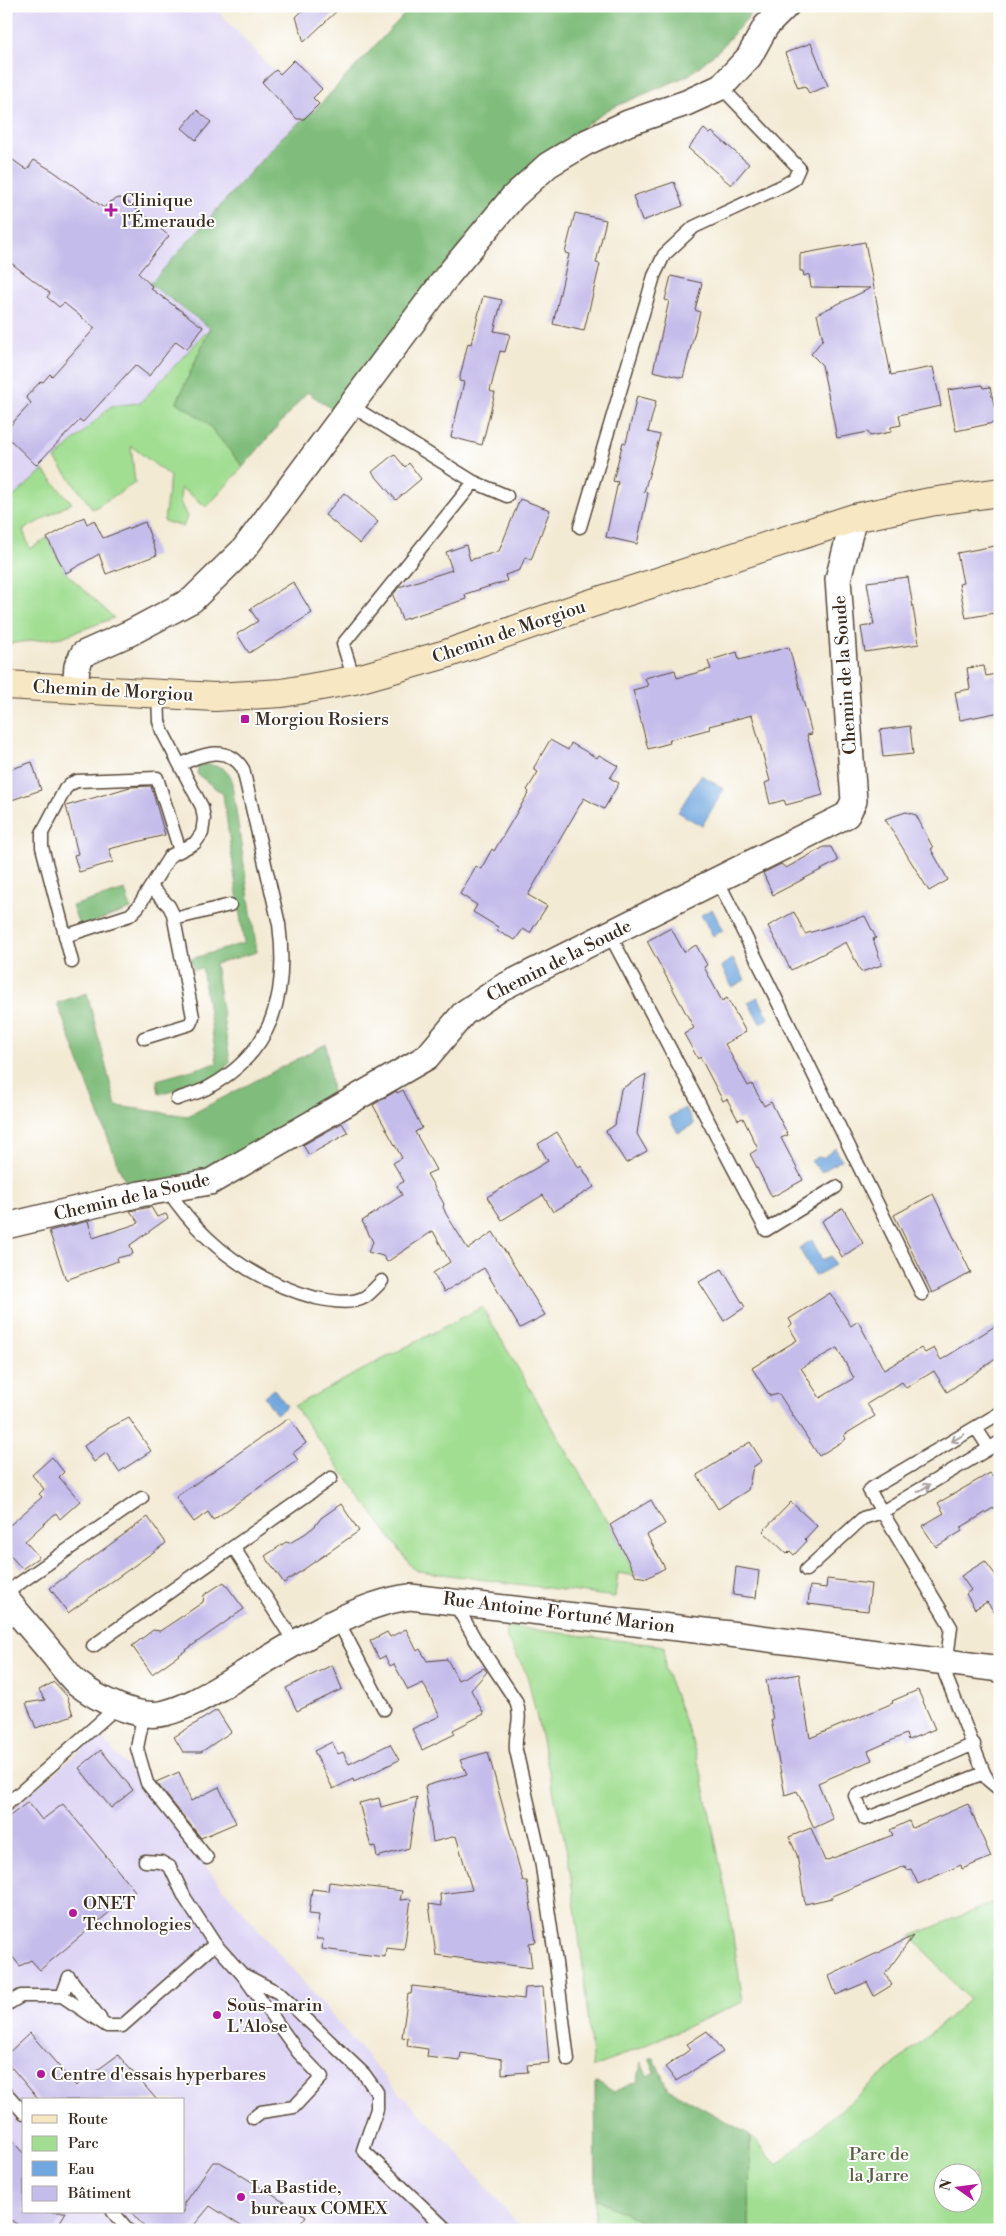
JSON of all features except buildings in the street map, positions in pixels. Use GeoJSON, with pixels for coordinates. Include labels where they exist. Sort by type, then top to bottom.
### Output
{"type":"FeatureCollection","features":[{"type":"Feature","properties":{"kind":"street"},"geometry":{"type":"LineString","coordinates":[[74,690],[77,666],[83,654],[130,633],[192,600],[244,549],[448,275],[513,197],[548,165],[585,142],[628,123],[686,103],[721,86],[749,57],[766,26],[786,6]]}},
{"type":"Feature","properties":{"kind":"street","name":"Chemin de Morgiou"},"geometry":{"type":"LineString","coordinates":[[6,685],[215,697],[282,693],[354,680],[446,654],[583,606],[854,518],[930,502],[1000,492]]}},
{"type":"Feature","properties":{"kind":"street","name":"Chemin de la Soude"},"geometry":{"type":"LineString","coordinates":[[6,1226],[140,1194],[210,1182],[427,1057],[464,1013],[501,988],[847,814],[854,801],[838,579],[854,518]]}},
{"type":"Feature","properties":{"kind":"street","name":"Rue Antoine Fortuné Marion"},"geometry":{"type":"LineString","coordinates":[[6,1599],[76,1682],[99,1699],[117,1707],[163,1714],[199,1700],[295,1643],[338,1622],[391,1599],[410,1597],[452,1600],[730,1634],[1000,1670]]}},
{"type":"Feature","properties":{"kind":"lane"},"geometry":{"type":"LineString","coordinates":[[580,527],[654,276],[664,255],[694,227],[784,185],[794,179],[799,168],[721,86]]}},
{"type":"Feature","properties":{"kind":"lane"},"geometry":{"type":"LineString","coordinates":[[350,405],[474,482],[507,496]]}},
{"type":"Feature","properties":{"kind":"lane"},"geometry":{"type":"LineString","coordinates":[[354,680],[343,644],[474,482]]}},
{"type":"Feature","properties":{"kind":"lane"},"geometry":{"type":"LineString","coordinates":[[64,936],[130,915],[151,887],[170,856],[195,843],[202,833],[204,819],[202,807],[162,731],[159,721],[158,694]]}},
{"type":"Feature","properties":{"kind":"lane"},"geometry":{"type":"LineString","coordinates":[[177,1099],[207,1088],[226,1076],[242,1062],[268,1030],[274,1014],[280,984],[282,946],[279,924],[243,770],[238,761],[230,756],[206,754],[199,755],[180,765]]}},
{"type":"Feature","properties":{"kind":"lane"},"geometry":{"type":"LineString","coordinates":[[72,962],[41,839],[65,789],[77,781],[157,778],[180,851]]}},
{"type":"Feature","properties":{"kind":"lane"},"geometry":{"type":"LineString","coordinates":[[717,879],[922,1294]]}},
{"type":"Feature","properties":{"kind":"lane"},"geometry":{"type":"LineString","coordinates":[[144,1038],[190,1024],[193,1021],[174,918],[169,906],[151,887]]}},
{"type":"Feature","properties":{"kind":"lane"},"geometry":{"type":"LineString","coordinates":[[174,918],[230,905]]}},
{"type":"Feature","properties":{"kind":"lane"},"geometry":{"type":"LineString","coordinates":[[610,934],[766,1230],[836,1187]]}},
{"type":"Feature","properties":{"kind":"lane"},"geometry":{"type":"LineString","coordinates":[[168,1189],[190,1220],[211,1241],[252,1272],[279,1286],[332,1302],[340,1302],[364,1297],[382,1281]]}},
{"type":"Feature","properties":{"kind":"lane"},"geometry":{"type":"LineString","coordinates":[[1000,1413],[869,1490],[952,1627],[945,1674],[984,1773],[988,1780],[1000,1790]]}},
{"type":"Feature","properties":{"kind":"lane"},"geometry":{"type":"LineString","coordinates":[[806,1570],[863,1518],[882,1512],[995,1445],[976,1428]]}},
{"type":"Feature","properties":{"kind":"lane"},"geometry":{"type":"LineString","coordinates":[[93,1646],[331,1478]]}},
{"type":"Feature","properties":{"kind":"lane"},"geometry":{"type":"LineString","coordinates":[[6,1594],[142,1498]]}},
{"type":"Feature","properties":{"kind":"lane"},"geometry":{"type":"LineString","coordinates":[[234,1548],[295,1643]]}},
{"type":"Feature","properties":{"kind":"lane"},"geometry":{"type":"LineString","coordinates":[[452,1600],[475,1640],[516,1701],[520,1712],[519,1729],[515,1740],[516,1750],[540,1860],[556,1963],[568,2060]]}},
{"type":"Feature","properties":{"kind":"lane"},"geometry":{"type":"LineString","coordinates":[[338,1622],[384,1709]]}},
{"type":"Feature","properties":{"kind":"lane"},"geometry":{"type":"LineString","coordinates":[[6,1805],[117,1707]]}},
{"type":"Feature","properties":{"kind":"lane"},"geometry":{"type":"LineString","coordinates":[[144,1712],[137,1748],[147,1783],[207,1858]]}},
{"type":"Feature","properties":{"kind":"lane"},"geometry":{"type":"LineString","coordinates":[[974,1744],[855,1796],[865,1820],[984,1773]]}},
{"type":"Feature","properties":{"kind":"lane"},"geometry":{"type":"LineString","coordinates":[[145,1861],[161,1862],[170,1867],[184,1898],[215,1944],[242,1974],[298,2052],[322,2077],[294,2107],[261,2112],[253,2118]]}},
{"type":"Feature","properties":{"kind":"lane"},"geometry":{"type":"LineString","coordinates":[[6,2005],[21,1996],[62,1996],[107,2026],[122,2026],[215,1944]]}},
{"type":"Feature","properties":{"kind":"lane"},"geometry":{"type":"LineString","coordinates":[[242,1974],[279,1993],[364,2074],[377,2092],[377,2108],[363,2150],[447,2230]]}},
{"type":"Feature","properties":{"kind":"lane"},"geometry":{"type":"LineString","coordinates":[[62,1996],[68,1977],[107,2026]]}},
{"type":"Feature","properties":{"kind":"lane"},"geometry":{"type":"LineString","coordinates":[[6,2093],[22,2111]]}},
{"type":"Feature","properties":{"kind":"lane"},"geometry":{"type":"LineString","coordinates":[[115,2214],[128,2230]]}},
{"type":"Feature","properties":{"kind":"shaded area","name":"Clinique l'Émeraude"},"geometry":{"type":"Polygon","coordinates":[[[6,6],[213,6],[313,112],[283,136],[150,284],[210,328],[140,403],[110,406],[13,498],[6,491],[6,6]]]}},
{"type":"Feature","properties":{"kind":"shaded area"},"geometry":{"type":"Polygon","coordinates":[[[99,1735],[126,1765],[223,1888],[389,2082],[450,2144],[523,2230],[6,2230],[6,1814],[99,1735]]]}},
{"type":"Feature","properties":{"kind":"green space"},"geometry":{"type":"Polygon","coordinates":[[[412,6],[758,6],[720,49],[689,75],[607,110],[540,158],[474,228],[332,409],[307,392],[243,467],[207,423],[177,402],[210,328],[150,284],[283,136],[313,112],[412,6]]]}},
{"type":"Feature","properties":{"kind":"green space"},"geometry":{"type":"Polygon","coordinates":[[[210,328],[177,402],[207,423],[243,467],[207,507],[181,488],[180,502],[187,517],[183,527],[164,521],[170,476],[131,446],[135,483],[93,509],[55,459],[111,406],[140,403],[210,328]]]}},
{"type":"Feature","properties":{"kind":"green space"},"geometry":{"type":"Polygon","coordinates":[[[43,470],[72,503],[23,530],[30,549],[47,538],[66,573],[114,618],[62,637],[6,644],[6,504],[43,470]]]}},
{"type":"Feature","properties":{"kind":"green space"},"geometry":{"type":"Polygon","coordinates":[[[207,764],[223,768],[231,777],[257,952],[215,964],[230,1062],[219,1076],[159,1094],[157,1080],[217,1063],[202,968],[194,970],[191,959],[244,943],[223,794],[197,774],[198,766],[207,764]]]}},
{"type":"Feature","properties":{"kind":"green space"},"geometry":{"type":"Polygon","coordinates":[[[125,890],[131,909],[80,927],[72,906],[125,890]]]}},
{"type":"Feature","properties":{"kind":"green space"},"geometry":{"type":"Polygon","coordinates":[[[87,993],[116,1106],[188,1116],[326,1044],[333,1101],[208,1173],[129,1186],[121,1173],[57,1003],[87,993]]]}},
{"type":"Feature","properties":{"kind":"green space"},"geometry":{"type":"Polygon","coordinates":[[[482,1307],[610,1525],[636,1576],[618,1573],[615,1597],[418,1571],[412,1567],[294,1406],[482,1307]]]}},
{"type":"Feature","properties":{"kind":"green space"},"geometry":{"type":"Polygon","coordinates":[[[505,1626],[664,1646],[665,1669],[692,1741],[702,1776],[727,1898],[743,2002],[593,2068],[582,1959],[568,1856],[527,1674],[507,1639],[505,1626]]]}},
{"type":"Feature","properties":{"kind":"green space","name":"Parc de la Jarre"},"geometry":{"type":"Polygon","coordinates":[[[1000,1900],[1000,2230],[749,2230],[750,2135],[777,2165],[969,2000],[911,1936],[1000,1900]]]}},
{"type":"Feature","properties":{"kind":"green space"},"geometry":{"type":"Polygon","coordinates":[[[649,2058],[654,2058],[667,2088],[750,2135],[749,2230],[658,2230],[596,2199],[595,2083],[598,2082],[614,2092],[638,2081],[641,2062],[647,2076],[655,2072],[649,2058]]]}},
{"type":"Feature","properties":{"kind":"green space"},"geometry":{"type":"Polygon","coordinates":[[[596,2199],[658,2230],[594,2230],[596,2199]]]}},
{"type":"Feature","properties":{"kind":"water"},"geometry":{"type":"Polygon","coordinates":[[[701,775],[724,789],[702,826],[678,812],[701,775]]]}},
{"type":"Feature","properties":{"kind":"water"},"geometry":{"type":"Polygon","coordinates":[[[712,909],[723,930],[713,936],[701,915],[712,909]]]}},
{"type":"Feature","properties":{"kind":"water"},"geometry":{"type":"Polygon","coordinates":[[[733,959],[745,980],[732,987],[721,966],[733,959]]]}},
{"type":"Feature","properties":{"kind":"water"},"geometry":{"type":"Polygon","coordinates":[[[758,997],[769,1018],[760,1023],[748,1002],[758,997]]]}},
{"type":"Feature","properties":{"kind":"water"},"geometry":{"type":"Polygon","coordinates":[[[685,1108],[694,1124],[678,1133],[669,1117],[685,1108]]]}},
{"type":"Feature","properties":{"kind":"water"},"geometry":{"type":"Polygon","coordinates":[[[835,1148],[842,1160],[821,1172],[811,1161],[818,1157],[823,1158],[835,1148]]]}},
{"type":"Feature","properties":{"kind":"water"},"geometry":{"type":"Polygon","coordinates":[[[812,1240],[822,1260],[831,1256],[835,1265],[815,1276],[799,1248],[812,1240]]]}},
{"type":"Feature","properties":{"kind":"water"},"geometry":{"type":"Polygon","coordinates":[[[274,1389],[287,1406],[276,1414],[264,1396],[274,1389]]]}},
{"type":"Feature","properties":{"kind":"place","name":"Clinique l'Émeraude"},"geometry":{"type":"Point","coordinates":[111,210]}},
{"type":"Feature","properties":{"kind":"place","name":"Morgiou Rosiers"},"geometry":{"type":"Point","coordinates":[245,719]}},
{"type":"Feature","properties":{"kind":"place","name":"ONET Technologies"},"geometry":{"type":"Point","coordinates":[73,1913]}},
{"type":"Feature","properties":{"kind":"place","name":"Sous-marin L'Alose"},"geometry":{"type":"Point","coordinates":[217,2015]}},
{"type":"Feature","properties":{"kind":"place","name":"Centre d'essais hyperbares"},"geometry":{"type":"Point","coordinates":[41,2074]}},
{"type":"Feature","properties":{"kind":"place","name":"La Bastide, bureaux COMEX"},"geometry":{"type":"Point","coordinates":[241,2197]}}]}
